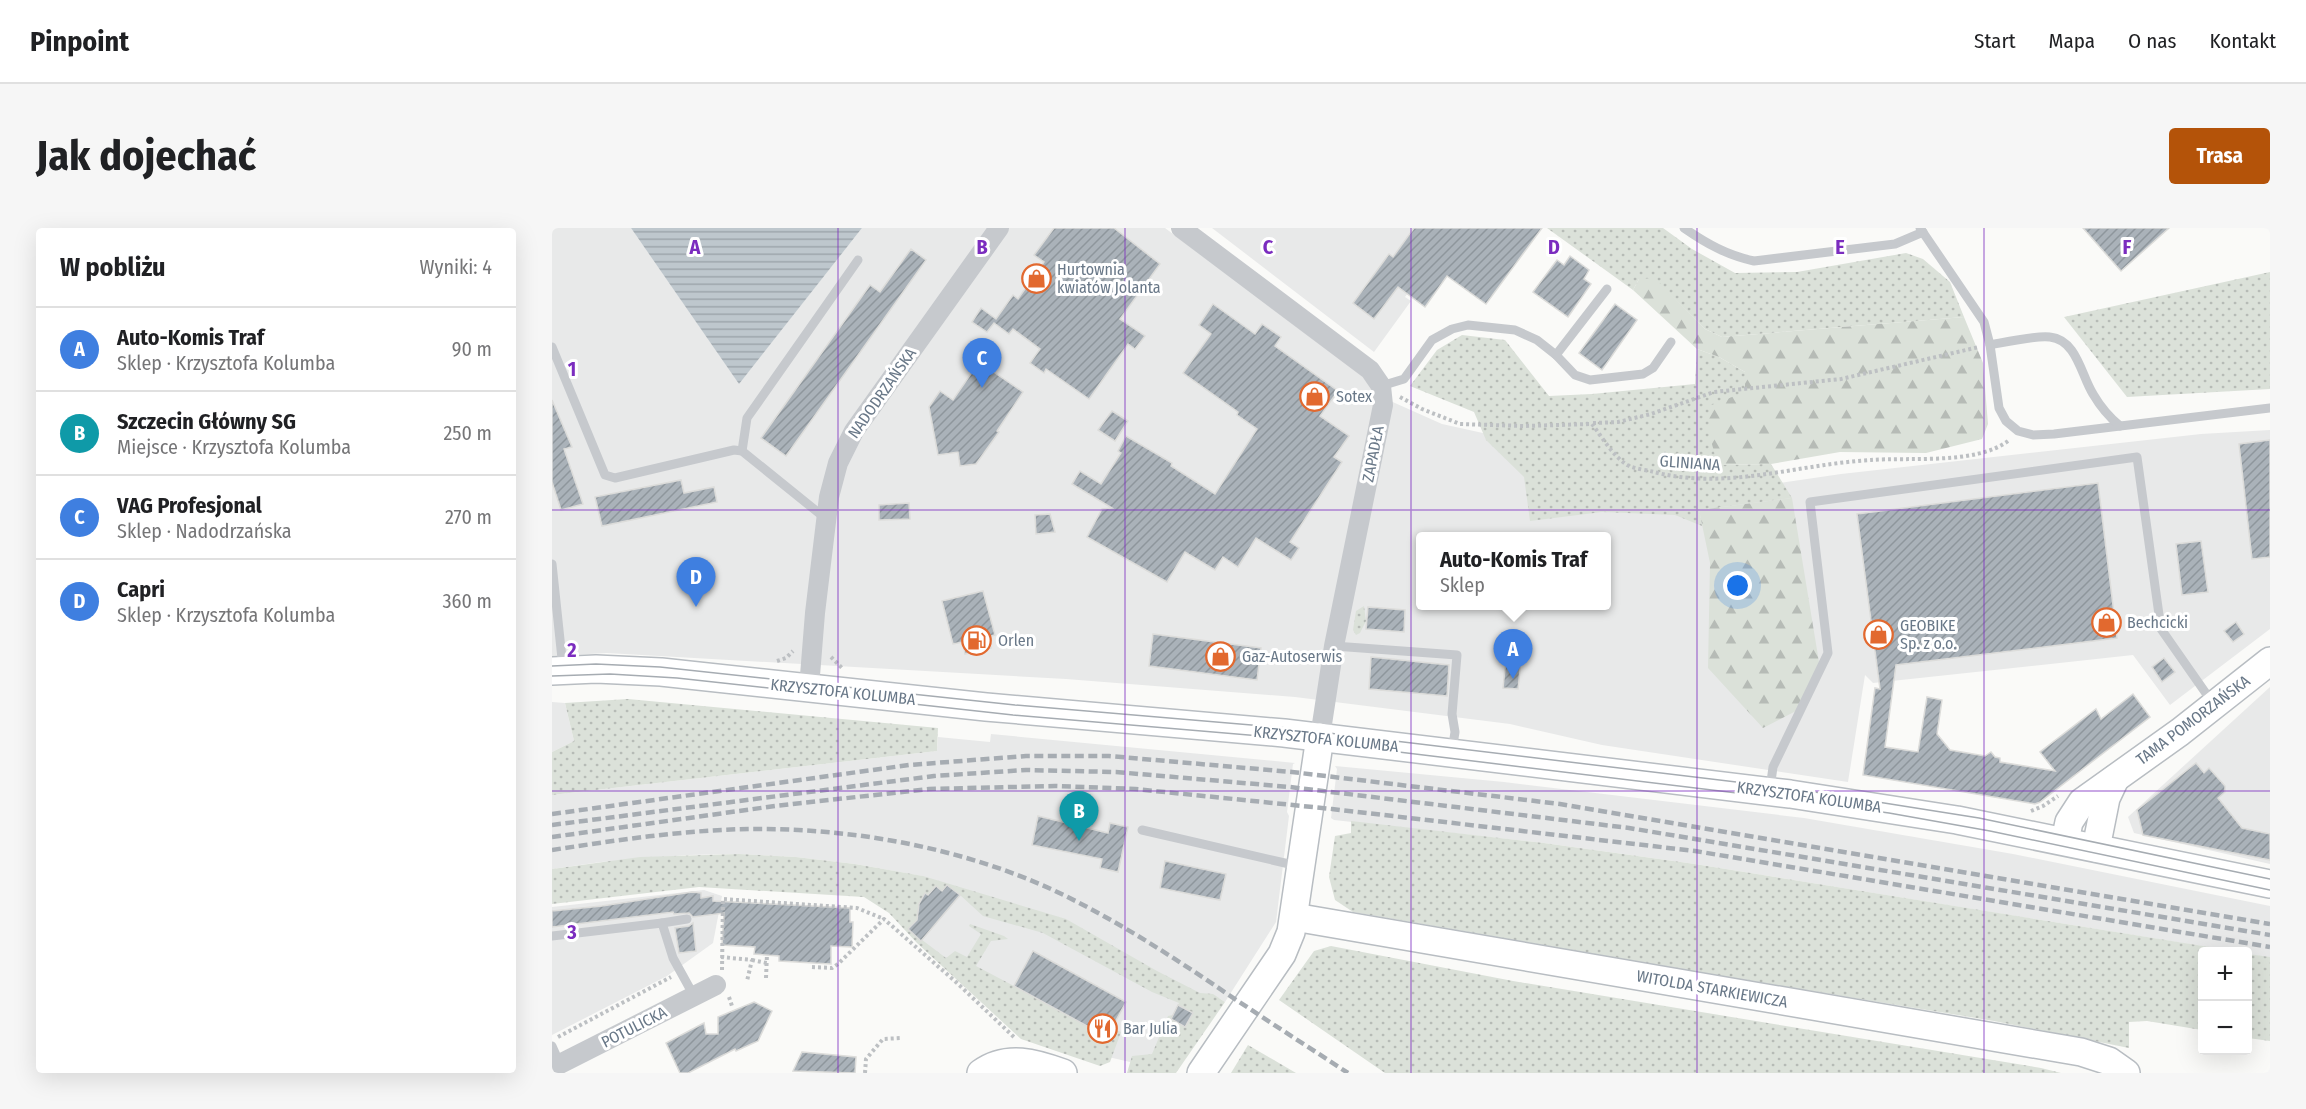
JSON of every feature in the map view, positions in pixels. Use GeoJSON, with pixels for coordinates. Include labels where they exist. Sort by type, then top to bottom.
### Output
{"type":"FeatureCollection","features":[{"type":"Feature","properties":{"kind":"street","name":"NADODRZAŃSKA"},"geometry":{"type":"LineString","coordinates":[[809,688],[815,613],[827,519],[838,463],[854,431],[999,228]]}},
{"type":"Feature","properties":{"kind":"street"},"geometry":{"type":"LineString","coordinates":[[1181,228],[1370,370],[1381,386]]}},
{"type":"Feature","properties":{"kind":"street","name":"ZAPADŁA"},"geometry":{"type":"LineString","coordinates":[[1320,737],[1334,646],[1383,405],[1381,386]]}},
{"type":"Feature","properties":{"kind":"street","name":"TAMA POMORZAŃSKA"},"geometry":{"type":"LineString","coordinates":[[2065,841],[2069,822],[2078,807],[2215,706],[2270,661]]}},
{"type":"Feature","properties":{"kind":"street","name":"KRZYSZTOFA KOLUMBA"},"geometry":{"type":"LineString","coordinates":[[558,670],[652,671],[1023,711],[1320,737],[1770,792],[1934,816],[2270,884]]}},
{"type":"Feature","properties":{"kind":"street"},"geometry":{"type":"LineString","coordinates":[[1202,1073],[1282,954],[1291,932],[1320,737]]}},
{"type":"Feature","properties":{"kind":"street"},"geometry":{"type":"LineString","coordinates":[[2096,848],[2106,798],[2115,779]]}},
{"type":"Feature","properties":{"kind":"street","name":"WITOLDA STARKIEWICZA"},"geometry":{"type":"LineString","coordinates":[[1294,917],[2080,1052],[2109,1062],[2126,1073]]}},
{"type":"Feature","properties":{"kind":"street","name":"POTULICKA"},"geometry":{"type":"LineString","coordinates":[[555,1059],[722,985]]}},
{"type":"Feature","properties":{"kind":"street"},"geometry":{"type":"LineString","coordinates":[[981,1073],[987,1068],[1014,1061],[1028,1062],[1063,1073]]}},
{"type":"Feature","properties":{"kind":"lane"},"geometry":{"type":"LineString","coordinates":[[1684,228],[1709,246],[1724,253],[1754,261],[1895,244],[1922,230],[1984,322],[1990,345],[1999,408],[2006,422],[2018,431],[2033,435],[2270,408]]}},
{"type":"Feature","properties":{"kind":"lane"},"geometry":{"type":"LineString","coordinates":[[742,451],[747,418],[858,260]]}},
{"type":"Feature","properties":{"kind":"lane"},"geometry":{"type":"LineString","coordinates":[[1556,355],[1607,289]]}},
{"type":"Feature","properties":{"kind":"lane"},"geometry":{"type":"LineString","coordinates":[[1381,386],[1404,379],[1432,340],[1452,329],[1468,325],[1515,330],[1537,340],[1556,355],[1575,375],[1590,380],[1643,374],[1653,368],[1671,342]]}},
{"type":"Feature","properties":{"kind":"lane"},"geometry":{"type":"LineString","coordinates":[[1990,345],[2049,337],[2064,341],[2072,351],[2092,393],[2110,418],[2120,426]]}},
{"type":"Feature","properties":{"kind":"lane"},"geometry":{"type":"LineString","coordinates":[[552,347],[605,475],[615,478],[734,450],[742,451],[827,519]]}},
{"type":"Feature","properties":{"kind":"lane"},"geometry":{"type":"LineString","coordinates":[[1770,792],[1773,767],[1828,653],[1810,502],[2137,457],[2161,630],[2215,706]]}},
{"type":"Feature","properties":{"kind":"lane"},"geometry":{"type":"LineString","coordinates":[[552,564],[558,670]]}},
{"type":"Feature","properties":{"kind":"lane"},"geometry":{"type":"LineString","coordinates":[[1334,646],[1457,655],[1452,714],[1455,732],[1452,753]]}},
{"type":"Feature","properties":{"kind":"lane"},"geometry":{"type":"LineString","coordinates":[[1142,830],[1301,867]]}},
{"type":"Feature","properties":{"kind":"lane"},"geometry":{"type":"LineString","coordinates":[[552,936],[662,924],[687,919]]}},
{"type":"Feature","properties":{"kind":"lane"},"geometry":{"type":"LineString","coordinates":[[662,924],[673,957],[694,996]]}},
{"type":"Feature","properties":{"kind":"path"},"geometry":{"type":"LineString","coordinates":[[1381,386],[1422,410],[1460,424],[1524,426],[1592,424],[1618,422],[1651,414],[1714,392],[1841,379],[1990,345]]}},
{"type":"Feature","properties":{"kind":"path","name":"GLINIANA"},"geometry":{"type":"LineString","coordinates":[[1592,424],[1616,455],[1628,465],[1681,477],[1752,477],[1804,467],[1861,461],[1939,459],[2001,447],[2018,431]]}},
{"type":"Feature","properties":{"kind":"path"},"geometry":{"type":"LineString","coordinates":[[2026,810],[2043,807],[2066,790]]}},
{"type":"Feature","properties":{"kind":"path"},"geometry":{"type":"LineString","coordinates":[[732,1006],[722,985],[723,899],[836,905],[857,908],[884,919],[957,983],[1023,1046]]}},
{"type":"Feature","properties":{"kind":"path"},"geometry":{"type":"LineString","coordinates":[[812,967],[832,968],[838,964],[884,919]]}},
{"type":"Feature","properties":{"kind":"path"},"geometry":{"type":"LineString","coordinates":[[766,978],[767,954]]}},
{"type":"Feature","properties":{"kind":"path"},"geometry":{"type":"LineString","coordinates":[[721,957],[767,963]]}},
{"type":"Feature","properties":{"kind":"path"},"geometry":{"type":"LineString","coordinates":[[747,981],[752,960]]}},
{"type":"Feature","properties":{"kind":"path"},"geometry":{"type":"LineString","coordinates":[[552,1040],[681,972]]}},
{"type":"Feature","properties":{"kind":"path"},"geometry":{"type":"LineString","coordinates":[[865,1073],[866,1059],[883,1039],[902,1038]]}},
{"type":"Feature","properties":{"kind":"shaded area"},"geometry":{"type":"Polygon","coordinates":[[[552,228],[631,228],[739,383],[862,228],[1165,228],[1343,361],[1362,376],[1377,395],[1442,424],[1738,489],[1841,474],[2201,434],[2270,430],[2270,629],[2170,705],[2133,655],[1873,683],[1865,675],[1848,782],[1602,745],[1510,724],[1295,697],[1066,679],[607,653],[552,656],[552,228]]]}},
{"type":"Feature","properties":{"kind":"shaded area"},"geometry":{"type":"Polygon","coordinates":[[[631,228],[862,228],[739,384],[631,228]]]}},
{"type":"Feature","properties":{"kind":"shaded area"},"geometry":{"type":"Polygon","coordinates":[[[1212,228],[1456,228],[1405,297],[1411,301],[1374,352],[1212,228]]]}},
{"type":"Feature","properties":{"kind":"shaded area"},"geometry":{"type":"Polygon","coordinates":[[[2270,687],[2270,864],[2134,833],[2128,817],[2270,687]]]}},
{"type":"Feature","properties":{"kind":"shaded area"},"geometry":{"type":"Polygon","coordinates":[[[552,702],[565,703],[574,741],[552,752],[552,702]]]}},
{"type":"Feature","properties":{"kind":"shaded area"},"geometry":{"type":"Polygon","coordinates":[[[991,734],[1295,763],[1293,764],[1287,812],[1289,816],[1276,922],[1225,1002],[1219,998],[1169,1071],[1078,1050],[917,942],[889,912],[922,876],[855,864],[796,857],[739,854],[688,855],[601,862],[552,869],[552,795],[937,751],[938,737],[990,742],[991,734]]]}},
{"type":"Feature","properties":{"kind":"shaded area"},"geometry":{"type":"Polygon","coordinates":[[[1335,766],[1504,782],[1804,818],[2013,854],[2270,906],[2270,958],[2252,955],[2252,947],[2207,947],[1695,864],[1544,843],[1334,820],[1331,818],[1337,769],[1335,766]]]}},
{"type":"Feature","properties":{"kind":"shaded area"},"geometry":{"type":"Polygon","coordinates":[[[704,890],[722,896],[713,943],[667,976],[552,1035],[552,907],[704,890]]]}},
{"type":"Feature","properties":{"kind":"green space"},"geometry":{"type":"Polygon","coordinates":[[[1547,228],[1663,228],[1692,249],[1735,273],[1797,272],[1906,253],[1923,259],[1950,282],[1964,317],[1722,337],[1705,329],[1655,279],[1639,279],[1633,290],[1547,228]]]}},
{"type":"Feature","properties":{"kind":"green space"},"geometry":{"type":"Polygon","coordinates":[[[2270,272],[2270,389],[2127,397],[2064,317],[2270,272]]]}},
{"type":"Feature","properties":{"kind":"green space"},"geometry":{"type":"Polygon","coordinates":[[[1655,278],[1705,329],[1722,337],[1964,317],[1983,363],[1988,424],[1982,439],[1926,453],[1840,452],[1771,464],[1718,465],[1709,434],[1709,406],[1745,392],[1745,372],[1719,357],[1697,349],[1633,290],[1639,279],[1655,278]]]}},
{"type":"Feature","properties":{"kind":"green space"},"geometry":{"type":"Polygon","coordinates":[[[1462,335],[1505,340],[1549,396],[1695,384],[1697,349],[1719,357],[1745,372],[1745,392],[1718,465],[1771,464],[1792,498],[1699,510],[1702,526],[1675,515],[1602,512],[1530,521],[1524,477],[1486,440],[1474,412],[1410,386],[1437,350],[1462,335]]]}},
{"type":"Feature","properties":{"kind":"green space"},"geometry":{"type":"Polygon","coordinates":[[[1792,498],[1819,662],[1796,711],[1763,728],[1708,668],[1710,563],[1699,510],[1792,498]]]}},
{"type":"Feature","properties":{"kind":"green space"},"geometry":{"type":"Polygon","coordinates":[[[1364,606],[1366,621],[1360,633],[1356,635],[1353,630],[1356,611],[1364,606]]]}},
{"type":"Feature","properties":{"kind":"green space"},"geometry":{"type":"Polygon","coordinates":[[[628,699],[938,728],[937,751],[552,795],[552,752],[574,741],[565,703],[628,699]]]}},
{"type":"Feature","properties":{"kind":"green space"},"geometry":{"type":"Polygon","coordinates":[[[1351,821],[1544,843],[1695,864],[2209,947],[2198,947],[2198,1029],[2147,1021],[2129,1022],[2129,1048],[1994,1021],[1353,912],[1335,900],[1329,877],[1335,836],[1351,833],[1351,821]]]}},
{"type":"Feature","properties":{"kind":"green space"},"geometry":{"type":"Polygon","coordinates":[[[739,854],[796,857],[855,864],[923,876],[1066,919],[1157,971],[1200,993],[1213,994],[1225,1002],[1176,1073],[1127,1073],[1132,1056],[1152,1054],[1168,1016],[1173,1015],[1171,1020],[1185,1027],[1193,1013],[1178,1005],[1179,1003],[1152,992],[1043,933],[983,916],[947,886],[942,891],[936,886],[919,904],[919,917],[909,930],[946,958],[955,951],[967,957],[981,934],[969,926],[970,924],[1004,936],[1008,939],[991,941],[976,966],[1014,986],[1121,1032],[1110,1062],[1100,1066],[1021,1039],[917,943],[889,913],[864,897],[699,887],[552,904],[552,869],[640,857],[739,854]]]}},
{"type":"Feature","properties":{"kind":"green space"},"geometry":{"type":"Polygon","coordinates":[[[1331,946],[1513,981],[2061,1073],[1385,1073],[1279,1000],[1314,951],[1331,946]]]}},
{"type":"Feature","properties":{"kind":"green space"},"geometry":{"type":"Polygon","coordinates":[[[2252,955],[2270,957],[2270,1041],[2252,1039],[2252,955]]]}},
{"type":"Feature","properties":{"kind":"green space"},"geometry":{"type":"Polygon","coordinates":[[[1248,1045],[1296,1073],[1231,1073],[1248,1045]]]}},
{"type":"Feature","properties":{"kind":"building"},"geometry":{"type":"Polygon","coordinates":[[[1054,228],[1114,228],[1160,264],[1120,319],[1145,336],[1135,349],[1128,344],[1089,399],[1046,369],[1044,373],[1030,363],[1040,349],[1013,329],[1009,334],[994,323],[987,332],[972,322],[981,308],[996,319],[1013,295],[1018,299],[1044,262],[1034,255],[1054,228]]]}},
{"type":"Feature","properties":{"kind":"building"},"geometry":{"type":"Polygon","coordinates":[[[1414,228],[1542,228],[1486,304],[1447,276],[1425,307],[1398,287],[1374,319],[1353,303],[1389,254],[1393,257],[1414,228]]]}},
{"type":"Feature","properties":{"kind":"building"},"geometry":{"type":"Polygon","coordinates":[[[2083,228],[2169,228],[2121,271],[2083,228]]]}},
{"type":"Feature","properties":{"kind":"building"},"geometry":{"type":"Polygon","coordinates":[[[911,249],[926,260],[786,456],[761,438],[870,285],[880,292],[911,249]]]}},
{"type":"Feature","properties":{"kind":"building"},"geometry":{"type":"Polygon","coordinates":[[[1570,256],[1589,270],[1584,279],[1591,284],[1568,317],[1533,292],[1557,260],[1564,265],[1570,256]]]}},
{"type":"Feature","properties":{"kind":"building"},"geometry":{"type":"Polygon","coordinates":[[[1213,304],[1255,334],[1262,324],[1281,337],[1275,346],[1338,391],[1320,416],[1349,436],[1334,457],[1342,462],[1290,542],[1299,548],[1291,560],[1256,538],[1238,567],[1223,557],[1215,570],[1185,552],[1167,582],[1087,537],[1102,509],[1112,508],[1072,484],[1080,471],[1101,484],[1121,453],[1118,451],[1126,436],[1172,463],[1171,466],[1215,494],[1257,429],[1237,415],[1238,412],[1183,373],[1211,334],[1199,325],[1213,304]]]}},
{"type":"Feature","properties":{"kind":"building"},"geometry":{"type":"Polygon","coordinates":[[[1615,304],[1637,320],[1602,370],[1579,353],[1615,304]]]}},
{"type":"Feature","properties":{"kind":"building"},"geometry":{"type":"Polygon","coordinates":[[[979,362],[1023,392],[976,464],[960,466],[958,452],[938,455],[929,407],[940,391],[953,400],[979,362]]]}},
{"type":"Feature","properties":{"kind":"building"},"geometry":{"type":"Polygon","coordinates":[[[552,400],[572,447],[564,449],[583,504],[561,510],[552,482],[552,400]]]}},
{"type":"Feature","properties":{"kind":"building"},"geometry":{"type":"Polygon","coordinates":[[[1112,411],[1128,421],[1115,441],[1098,430],[1112,411]]]}},
{"type":"Feature","properties":{"kind":"building"},"geometry":{"type":"Polygon","coordinates":[[[2270,440],[2270,557],[2252,559],[2239,444],[2270,440]]]}},
{"type":"Feature","properties":{"kind":"building"},"geometry":{"type":"Polygon","coordinates":[[[681,480],[684,493],[714,487],[717,502],[602,526],[595,497],[681,480]]]}},
{"type":"Feature","properties":{"kind":"building"},"geometry":{"type":"Polygon","coordinates":[[[2098,483],[2117,638],[1896,665],[1885,747],[1918,752],[1927,697],[1942,700],[1937,734],[1950,750],[1985,756],[1991,752],[1995,757],[2000,758],[2000,762],[2055,771],[2040,752],[2096,709],[2101,719],[2133,694],[2150,717],[2035,804],[1863,775],[1875,688],[1880,689],[1857,514],[2098,483]]]}},
{"type":"Feature","properties":{"kind":"building"},"geometry":{"type":"Polygon","coordinates":[[[909,503],[910,519],[879,520],[879,505],[909,503]]]}},
{"type":"Feature","properties":{"kind":"building"},"geometry":{"type":"Polygon","coordinates":[[[1050,514],[1055,532],[1036,534],[1035,515],[1050,514]]]}},
{"type":"Feature","properties":{"kind":"building"},"geometry":{"type":"Polygon","coordinates":[[[2201,541],[2208,592],[2182,595],[2176,544],[2201,541]]]}},
{"type":"Feature","properties":{"kind":"building"},"geometry":{"type":"Polygon","coordinates":[[[983,591],[995,635],[988,637],[991,648],[965,654],[963,642],[953,644],[942,601],[983,591]]]}},
{"type":"Feature","properties":{"kind":"building"},"geometry":{"type":"Polygon","coordinates":[[[1368,607],[1405,610],[1404,632],[1366,629],[1368,607]]]}},
{"type":"Feature","properties":{"kind":"building"},"geometry":{"type":"Polygon","coordinates":[[[2236,622],[2244,634],[2233,642],[2224,631],[2236,622]]]}},
{"type":"Feature","properties":{"kind":"building"},"geometry":{"type":"Polygon","coordinates":[[[1153,634],[1261,648],[1257,680],[1149,666],[1153,634]]]}},
{"type":"Feature","properties":{"kind":"building"},"geometry":{"type":"Polygon","coordinates":[[[1371,657],[1449,665],[1447,696],[1369,689],[1371,657]]]}},
{"type":"Feature","properties":{"kind":"building"},"geometry":{"type":"Polygon","coordinates":[[[2164,658],[2175,672],[2162,682],[2152,667],[2164,658]]]}},
{"type":"Feature","properties":{"kind":"building"},"geometry":{"type":"Polygon","coordinates":[[[1506,659],[1521,660],[1518,689],[1503,688],[1506,659]]]}},
{"type":"Feature","properties":{"kind":"building"},"geometry":{"type":"Polygon","coordinates":[[[2196,763],[2204,773],[2209,768],[2225,786],[2225,792],[2218,798],[2242,828],[2270,834],[2270,860],[2143,835],[2137,810],[2196,763]]]}},
{"type":"Feature","properties":{"kind":"building"},"geometry":{"type":"Polygon","coordinates":[[[1038,816],[1108,833],[1110,823],[1128,827],[1118,872],[1100,868],[1102,859],[1032,845],[1038,816]]]}},
{"type":"Feature","properties":{"kind":"building"},"geometry":{"type":"Polygon","coordinates":[[[1165,861],[1226,874],[1220,900],[1160,888],[1165,861]]]}},
{"type":"Feature","properties":{"kind":"building"},"geometry":{"type":"Polygon","coordinates":[[[947,885],[960,895],[921,941],[908,929],[917,920],[919,904],[925,893],[928,895],[936,886],[942,891],[947,885]]]}},
{"type":"Feature","properties":{"kind":"building"},"geometry":{"type":"Polygon","coordinates":[[[692,892],[701,893],[701,898],[713,896],[713,901],[850,908],[850,922],[853,922],[852,947],[831,946],[831,964],[779,961],[779,956],[754,954],[755,947],[722,945],[724,913],[693,917],[689,913],[674,914],[673,912],[552,927],[552,911],[692,892]]]}},
{"type":"Feature","properties":{"kind":"building"},"geometry":{"type":"Polygon","coordinates":[[[693,923],[696,951],[679,953],[675,928],[689,926],[693,923]]]}},
{"type":"Feature","properties":{"kind":"building"},"geometry":{"type":"Polygon","coordinates":[[[1033,951],[1126,1002],[1107,1037],[1014,986],[1033,951]]]}},
{"type":"Feature","properties":{"kind":"building"},"geometry":{"type":"Polygon","coordinates":[[[754,1002],[772,1011],[758,1041],[736,1051],[735,1049],[688,1073],[680,1073],[666,1043],[704,1023],[706,1034],[718,1034],[718,1017],[754,1002]]]}},
{"type":"Feature","properties":{"kind":"building"},"geometry":{"type":"Polygon","coordinates":[[[1178,1005],[1193,1013],[1185,1027],[1171,1019],[1178,1005]]]}},
{"type":"Feature","properties":{"kind":"building"},"geometry":{"type":"Polygon","coordinates":[[[802,1052],[856,1057],[855,1073],[793,1071],[802,1052]]]}},
{"type":"Feature","properties":{"kind":"tram line"},"geometry":{"type":"LineString","coordinates":[[552,666],[596,664],[660,667],[1015,705],[1287,728],[1802,790],[1979,818],[2270,879]]}},
{"type":"Feature","properties":{"kind":"tram line"},"geometry":{"type":"LineString","coordinates":[[552,676],[610,674],[677,678],[1013,715],[1283,738],[1787,799],[1889,813],[1990,831],[2270,890]]}},
{"type":"Feature","properties":{"kind":"railway"},"geometry":{"type":"LineString","coordinates":[[552,814],[909,765],[1026,756],[1109,756],[1292,772],[1560,804],[2270,924]]}},
{"type":"Feature","properties":{"kind":"railway"},"geometry":{"type":"LineString","coordinates":[[552,825],[934,776],[1026,770],[1116,772],[1290,787],[1629,828],[2270,935]]}},
{"type":"Feature","properties":{"kind":"railway"},"geometry":{"type":"LineString","coordinates":[[552,837],[775,806],[929,789],[1055,786],[1135,789],[1695,851],[2270,947]]}},
{"type":"Feature","properties":{"kind":"railway"},"geometry":{"type":"LineString","coordinates":[[552,850],[675,833],[750,829],[866,836],[942,851],[1016,874],[1097,912],[1162,951],[1348,1073]]}},
{"type":"Feature","properties":{"kind":"place","name":"Hurtownia kwiatów Jolanta"},"geometry":{"type":"Point","coordinates":[1036,278]}},
{"type":"Feature","properties":{"kind":"place","name":"VAG Profesjonal"},"geometry":{"type":"Point","coordinates":[982,388]}},
{"type":"Feature","properties":{"kind":"place","name":"Sotex"},"geometry":{"type":"Point","coordinates":[1315,396]}},
{"type":"Feature","properties":{"kind":"place","name":"Capri"},"geometry":{"type":"Point","coordinates":[696,607]}},
{"type":"Feature","properties":{"kind":"place","name":"Bechcicki"},"geometry":{"type":"Point","coordinates":[2106,622]}},
{"type":"Feature","properties":{"kind":"place","name":"GEOBIKE Sp. z o.o."},"geometry":{"type":"Point","coordinates":[1879,634]}},
{"type":"Feature","properties":{"kind":"place","name":"Orlen"},"geometry":{"type":"Point","coordinates":[977,640]}},
{"type":"Feature","properties":{"kind":"place","name":"Gaz-Autoserwis"},"geometry":{"type":"Point","coordinates":[1221,656]}},
{"type":"Feature","properties":{"kind":"place","name":"Auto-Komis Traf"},"geometry":{"type":"Point","coordinates":[1513,679]}},
{"type":"Feature","properties":{"kind":"place","name":"Szczecin Główny SG"},"geometry":{"type":"Point","coordinates":[1079,841]}},
{"type":"Feature","properties":{"kind":"place","name":"Bar Julia"},"geometry":{"type":"Point","coordinates":[1102,1028]}}]}
